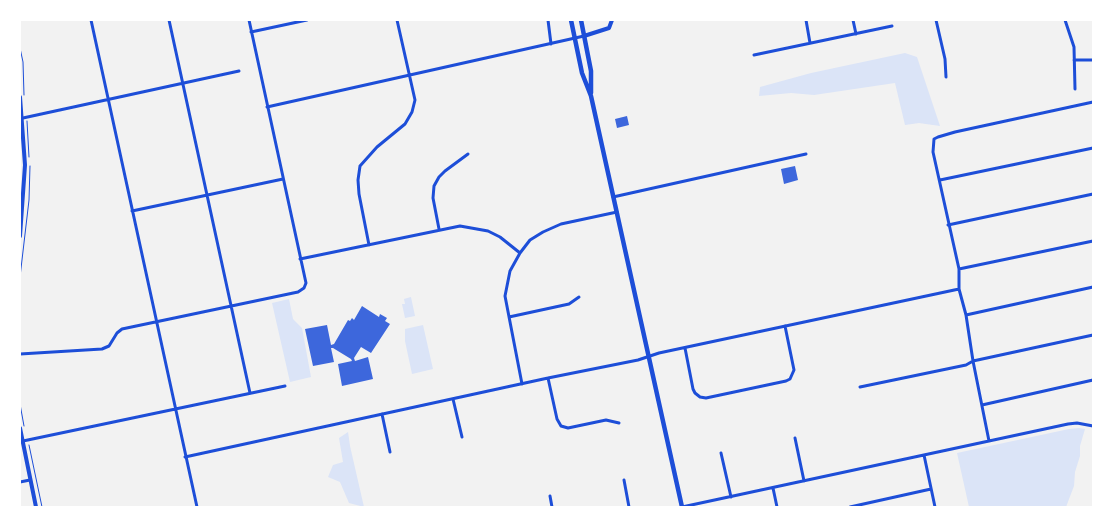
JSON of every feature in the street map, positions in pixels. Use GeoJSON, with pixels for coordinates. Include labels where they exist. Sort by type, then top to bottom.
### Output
{"type":"FeatureCollection","features":[{"type":"Feature","properties":{"kind":"main road"},"geometry":{"type":"LineString","coordinates":[[571,20],[582,73],[592,96]]}},
{"type":"Feature","properties":{"kind":"main road"},"geometry":{"type":"LineString","coordinates":[[581,20],[591,71],[592,96],[616,212],[682,507]]}},
{"type":"Feature","properties":{"kind":"street"},"geometry":{"type":"LineString","coordinates":[[91,20],[196,507]]}},
{"type":"Feature","properties":{"kind":"street"},"geometry":{"type":"LineString","coordinates":[[169,20],[250,393]]}},
{"type":"Feature","properties":{"kind":"street"},"geometry":{"type":"LineString","coordinates":[[20,354],[102,349],[109,346],[117,333],[122,329],[298,292],[304,288],[306,283],[249,20]]}},
{"type":"Feature","properties":{"kind":"street"},"geometry":{"type":"LineString","coordinates":[[252,32],[307,20]]}},
{"type":"Feature","properties":{"kind":"street"},"geometry":{"type":"LineString","coordinates":[[370,245],[359,194],[360,166],[367,157],[405,124],[415,100],[398,20]]}},
{"type":"Feature","properties":{"kind":"street"},"geometry":{"type":"LineString","coordinates":[[548,20],[551,44]]}},
{"type":"Feature","properties":{"kind":"street"},"geometry":{"type":"LineString","coordinates":[[267,107],[575,39],[609,28],[612,20]]}},
{"type":"Feature","properties":{"kind":"street"},"geometry":{"type":"LineString","coordinates":[[806,20],[810,44]]}},
{"type":"Feature","properties":{"kind":"street"},"geometry":{"type":"LineString","coordinates":[[853,20],[856,34]]}},
{"type":"Feature","properties":{"kind":"street"},"geometry":{"type":"LineString","coordinates":[[936,20],[946,77]]}},
{"type":"Feature","properties":{"kind":"street"},"geometry":{"type":"LineString","coordinates":[[1065,20],[1074,47],[1075,89]]}},
{"type":"Feature","properties":{"kind":"street"},"geometry":{"type":"LineString","coordinates":[[754,56],[892,26]]}},
{"type":"Feature","properties":{"kind":"street"},"geometry":{"type":"LineString","coordinates":[[1074,60],[1093,60]]}},
{"type":"Feature","properties":{"kind":"street"},"geometry":{"type":"LineString","coordinates":[[22,118],[239,71]]}},
{"type":"Feature","properties":{"kind":"street"},"geometry":{"type":"LineString","coordinates":[[20,97],[25,165],[20,236]]}},
{"type":"Feature","properties":{"kind":"street"},"geometry":{"type":"LineString","coordinates":[[989,441],[966,315],[959,290],[959,269],[933,152],[934,139],[943,135],[1093,102]]}},
{"type":"Feature","properties":{"kind":"street"},"geometry":{"type":"LineString","coordinates":[[940,180],[1093,148]]}},
{"type":"Feature","properties":{"kind":"street"},"geometry":{"type":"LineString","coordinates":[[439,229],[432,198],[434,186],[445,171],[468,154]]}},
{"type":"Feature","properties":{"kind":"street"},"geometry":{"type":"LineString","coordinates":[[613,197],[806,154]]}},
{"type":"Feature","properties":{"kind":"street"},"geometry":{"type":"LineString","coordinates":[[132,211],[282,179]]}},
{"type":"Feature","properties":{"kind":"street"},"geometry":{"type":"LineString","coordinates":[[948,225],[1093,194]]}},
{"type":"Feature","properties":{"kind":"street"},"geometry":{"type":"LineString","coordinates":[[522,384],[505,296],[510,272],[520,253],[530,240],[561,224],[616,212]]}},
{"type":"Feature","properties":{"kind":"street"},"geometry":{"type":"LineString","coordinates":[[300,259],[460,226],[488,230],[520,253]]}},
{"type":"Feature","properties":{"kind":"street"},"geometry":{"type":"LineString","coordinates":[[959,269],[1093,241]]}},
{"type":"Feature","properties":{"kind":"street"},"geometry":{"type":"LineString","coordinates":[[966,315],[1093,288]]}},
{"type":"Feature","properties":{"kind":"street"},"geometry":{"type":"LineString","coordinates":[[185,457],[648,357],[659,353],[959,290]]}},
{"type":"Feature","properties":{"kind":"street"},"geometry":{"type":"LineString","coordinates":[[509,317],[569,304],[579,297]]}},
{"type":"Feature","properties":{"kind":"street"},"geometry":{"type":"LineString","coordinates":[[685,348],[693,389],[700,397],[706,398],[786,381],[790,379],[794,370],[785,326]]}},
{"type":"Feature","properties":{"kind":"street"},"geometry":{"type":"LineString","coordinates":[[860,387],[966,365],[973,361],[1093,335]]}},
{"type":"Feature","properties":{"kind":"street"},"geometry":{"type":"LineString","coordinates":[[548,378],[557,419],[561,426],[568,428],[606,420],[620,423]]}},
{"type":"Feature","properties":{"kind":"street"},"geometry":{"type":"LineString","coordinates":[[982,405],[1093,380]]}},
{"type":"Feature","properties":{"kind":"street"},"geometry":{"type":"LineString","coordinates":[[23,441],[285,386]]}},
{"type":"Feature","properties":{"kind":"street"},"geometry":{"type":"LineString","coordinates":[[453,398],[462,437]]}},
{"type":"Feature","properties":{"kind":"street"},"geometry":{"type":"LineString","coordinates":[[382,414],[390,452]]}},
{"type":"Feature","properties":{"kind":"street"},"geometry":{"type":"LineString","coordinates":[[682,507],[1068,424],[1078,423],[1093,426]]}},
{"type":"Feature","properties":{"kind":"street"},"geometry":{"type":"LineString","coordinates":[[20,428],[36,507]]}},
{"type":"Feature","properties":{"kind":"street"},"geometry":{"type":"LineString","coordinates":[[795,438],[804,480]]}},
{"type":"Feature","properties":{"kind":"street"},"geometry":{"type":"LineString","coordinates":[[721,453],[731,497]]}},
{"type":"Feature","properties":{"kind":"street"},"geometry":{"type":"LineString","coordinates":[[924,455],[935,507]]}},
{"type":"Feature","properties":{"kind":"street"},"geometry":{"type":"LineString","coordinates":[[20,482],[30,480]]}},
{"type":"Feature","properties":{"kind":"street"},"geometry":{"type":"LineString","coordinates":[[624,480],[629,507]]}},
{"type":"Feature","properties":{"kind":"street"},"geometry":{"type":"LineString","coordinates":[[773,488],[777,507]]}},
{"type":"Feature","properties":{"kind":"street"},"geometry":{"type":"LineString","coordinates":[[850,507],[931,489]]}},
{"type":"Feature","properties":{"kind":"street"},"geometry":{"type":"LineString","coordinates":[[550,496],[552,507]]}},
{"type":"Feature","properties":{"kind":"path"},"geometry":{"type":"LineString","coordinates":[[20,404],[26,434]]}},
{"type":"Feature","properties":{"kind":"path"},"geometry":{"type":"LineString","coordinates":[[29,445],[42,507]]}},
{"type":"Feature","properties":{"kind":"shaded area"},"geometry":{"type":"Polygon","coordinates":[[[905,53],[917,57],[940,126],[919,123],[905,125],[895,83],[814,95],[791,93],[759,96],[760,87],[811,73],[905,53]]]}},
{"type":"Feature","properties":{"kind":"shaded area"},"geometry":{"type":"Polygon","coordinates":[[[411,297],[415,316],[405,318],[402,304],[405,304],[404,299],[411,297]]]}},
{"type":"Feature","properties":{"kind":"shaded area"},"geometry":{"type":"Polygon","coordinates":[[[289,299],[293,319],[302,328],[311,377],[290,382],[272,303],[289,299]]]}},
{"type":"Feature","properties":{"kind":"shaded area"},"geometry":{"type":"Polygon","coordinates":[[[423,325],[433,369],[412,374],[405,341],[405,329],[423,325]]]}},
{"type":"Feature","properties":{"kind":"shaded area"},"geometry":{"type":"Polygon","coordinates":[[[1079,428],[1085,429],[1080,446],[1074,486],[1066,507],[969,507],[957,453],[1079,428]]]}},
{"type":"Feature","properties":{"kind":"shaded area"},"geometry":{"type":"Polygon","coordinates":[[[348,432],[364,507],[349,503],[340,482],[328,477],[333,465],[343,462],[339,438],[348,432]]]}},
{"type":"Feature","properties":{"kind":"building"},"geometry":{"type":"Polygon","coordinates":[[[627,116],[629,125],[617,128],[615,119],[627,116]]]}},
{"type":"Feature","properties":{"kind":"building"},"geometry":{"type":"Polygon","coordinates":[[[795,166],[798,180],[784,184],[781,169],[795,166]]]}},
{"type":"Feature","properties":{"kind":"building"},"geometry":{"type":"Polygon","coordinates":[[[362,306],[379,317],[380,314],[387,318],[385,321],[390,324],[371,353],[361,347],[354,358],[355,361],[368,357],[373,379],[342,386],[338,364],[352,361],[351,359],[331,348],[334,362],[313,366],[305,329],[327,325],[331,345],[334,344],[348,320],[350,321],[352,318],[354,320],[362,306]]]}}]}
